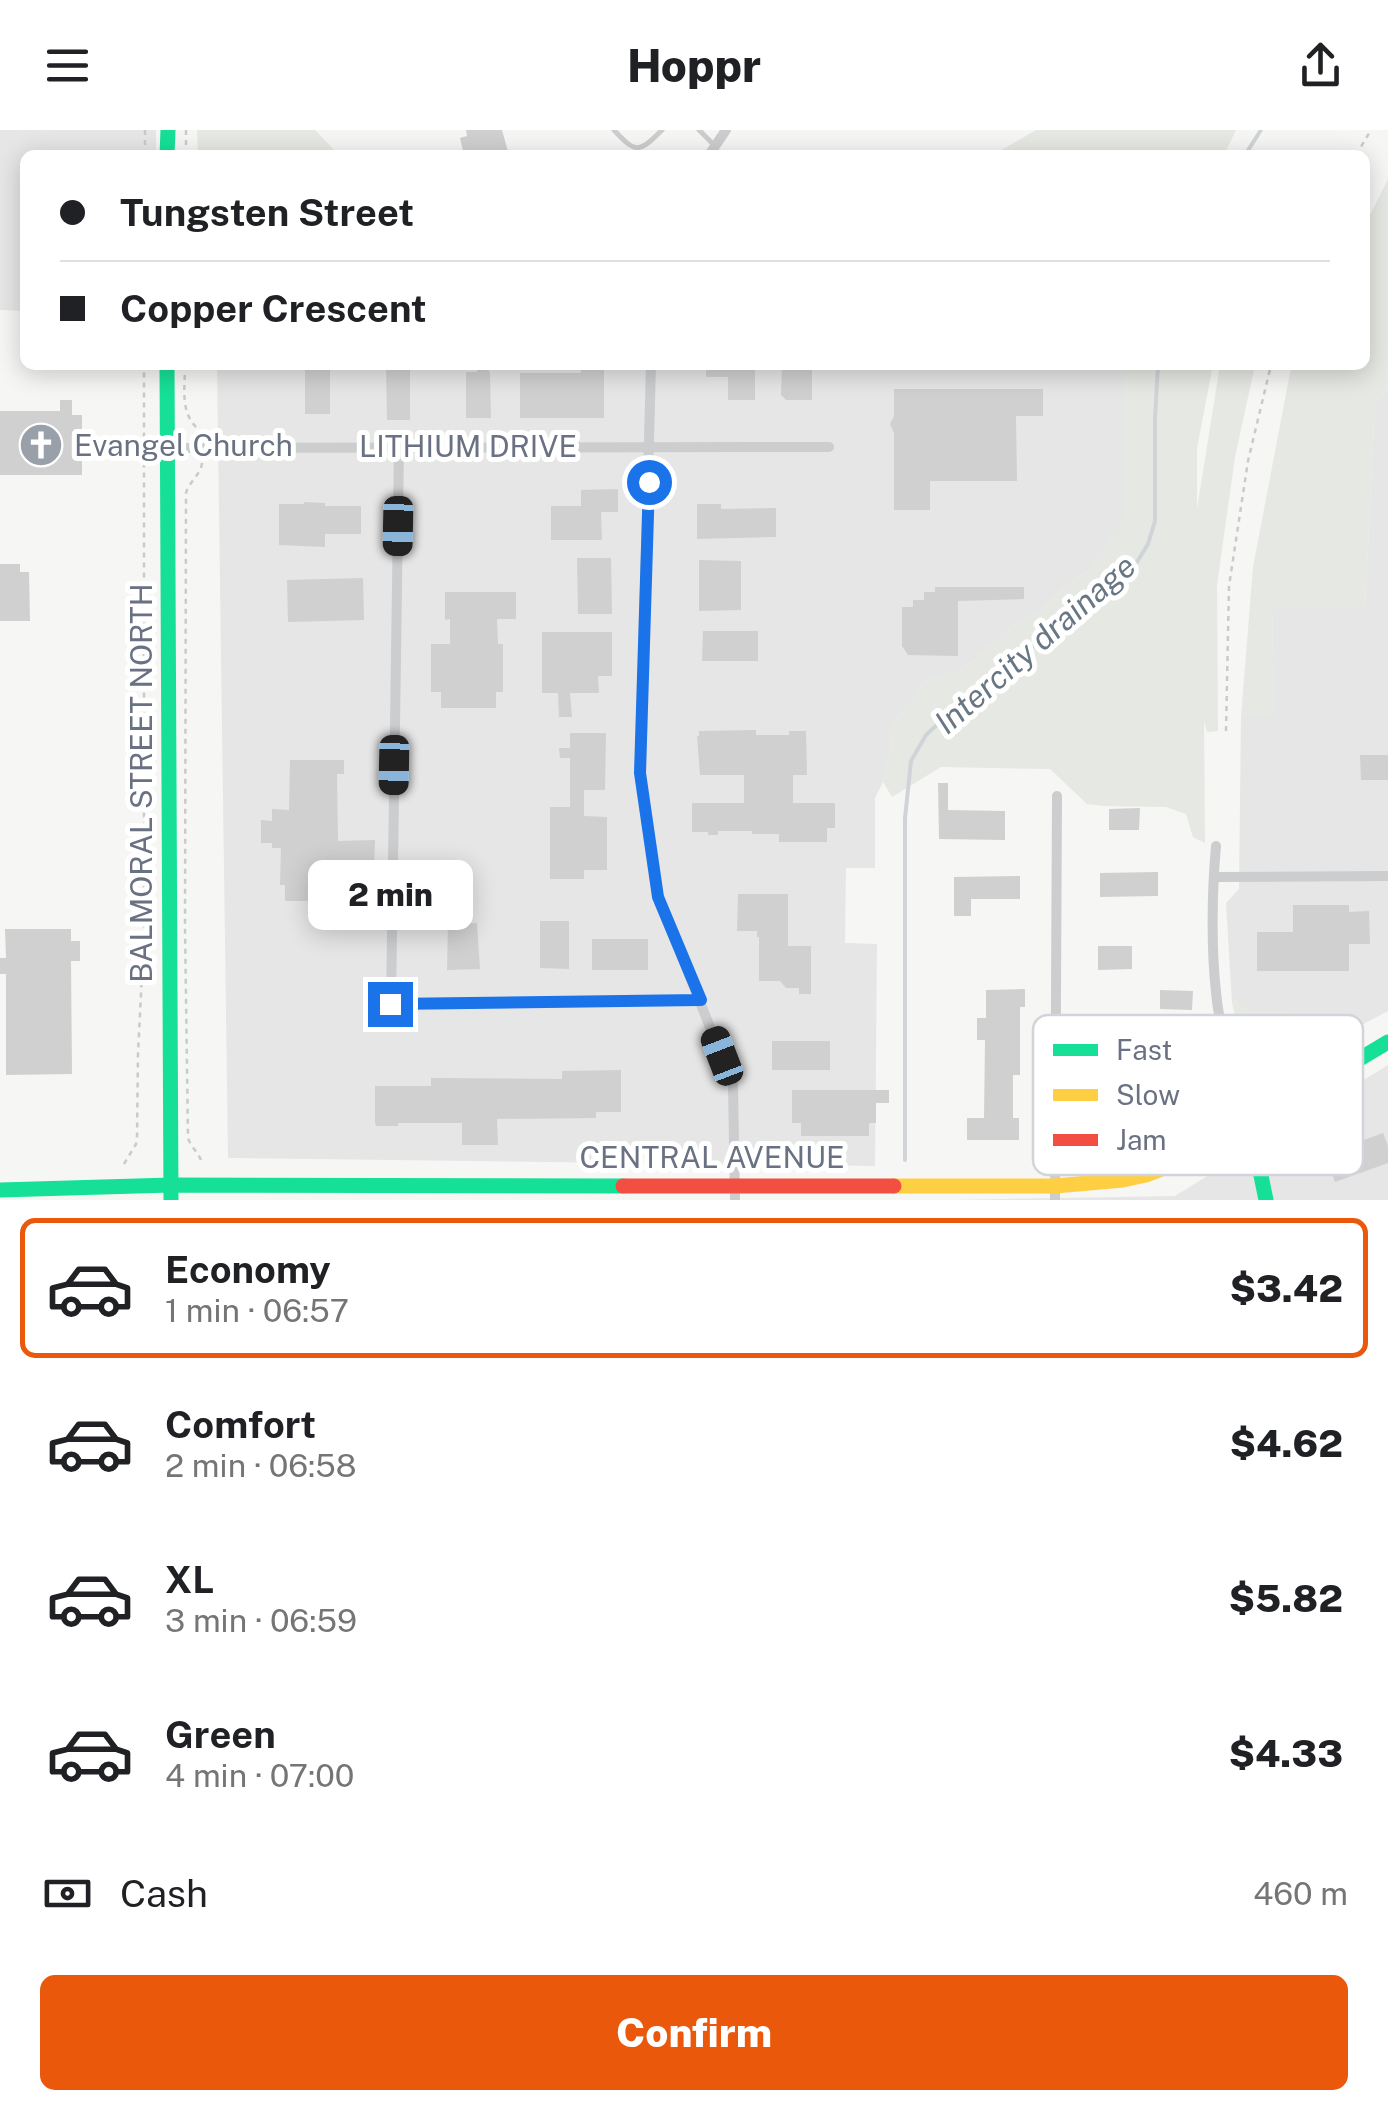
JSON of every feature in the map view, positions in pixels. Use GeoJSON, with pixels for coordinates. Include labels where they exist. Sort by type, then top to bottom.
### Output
{"type":"FeatureCollection","features":[{"type":"Feature","properties":{"kind":"main road","name":"BALMORAL STREET NORTH"},"geometry":{"type":"LineString","coordinates":[[168,370],[171,1192]]}},
{"type":"Feature","properties":{"kind":"main road","name":"CENTRAL AVENUE"},"geometry":{"type":"LineString","coordinates":[[1363,1057],[1388,1042]]}},
{"type":"Feature","properties":{"kind":"main road","name":"CENTRAL AVENUE"},"geometry":{"type":"LineString","coordinates":[[0,1190],[1055,1193],[1146,1175]]}},
{"type":"Feature","properties":{"kind":"main road"},"geometry":{"type":"LineString","coordinates":[[1261,1175],[1266,1200]]}},
{"type":"Feature","properties":{"kind":"street"},"geometry":{"type":"LineString","coordinates":[[712,150],[726,130]]}},
{"type":"Feature","properties":{"kind":"street"},"geometry":{"type":"LineString","coordinates":[[651,370],[640,773],[658,897],[732,1085],[735,1192]]}},
{"type":"Feature","properties":{"kind":"street"},"geometry":{"type":"LineString","coordinates":[[399,446],[390,1004],[701,1000]]}},
{"type":"Feature","properties":{"kind":"street","name":"LITHIUM DRIVE"},"geometry":{"type":"LineString","coordinates":[[167,448],[829,447]]}},
{"type":"Feature","properties":{"kind":"street"},"geometry":{"type":"LineString","coordinates":[[1055,1015],[1056,796]]}},
{"type":"Feature","properties":{"kind":"street"},"geometry":{"type":"LineString","coordinates":[[1216,846],[1216,993],[1221,1015]]}},
{"type":"Feature","properties":{"kind":"street"},"geometry":{"type":"LineString","coordinates":[[1214,877],[1388,876]]}},
{"type":"Feature","properties":{"kind":"lane"},"geometry":{"type":"LineString","coordinates":[[614,130],[630,148],[639,149],[662,130]]}},
{"type":"Feature","properties":{"kind":"lane"},"geometry":{"type":"LineString","coordinates":[[700,130],[712,150]]}},
{"type":"Feature","properties":{"kind":"path"},"geometry":{"type":"LineString","coordinates":[[124,1164],[137,1137],[144,935],[144,370]]}},
{"type":"Feature","properties":{"kind":"path"},"geometry":{"type":"LineString","coordinates":[[185,370],[186,413],[202,432]]}},
{"type":"Feature","properties":{"kind":"path"},"geometry":{"type":"LineString","coordinates":[[1226,731],[1229,586],[1248,461],[1270,370]]}},
{"type":"Feature","properties":{"kind":"path"},"geometry":{"type":"LineString","coordinates":[[202,463],[186,493],[185,928],[188,1138],[202,1164]]}},
{"type":"Feature","properties":{"kind":"shaded area"},"geometry":{"type":"Polygon","coordinates":[[[0,130],[156,130],[156,150],[20,150],[20,311],[0,310],[0,130]]]}},
{"type":"Feature","properties":{"kind":"shaded area"},"geometry":{"type":"Polygon","coordinates":[[[197,130],[315,130],[334,150],[198,150],[197,130]]]}},
{"type":"Feature","properties":{"kind":"shaded area"},"geometry":{"type":"Polygon","coordinates":[[[1036,130],[1236,130],[1226,150],[1002,150],[1036,130]]]}},
{"type":"Feature","properties":{"kind":"shaded area"},"geometry":{"type":"Polygon","coordinates":[[[1388,179],[1388,390],[1375,402],[1365,607],[1272,607],[1274,715],[1241,717],[1253,567],[1290,373],[1370,370],[1370,215],[1388,179]]]}},
{"type":"Feature","properties":{"kind":"shaded area"},"geometry":{"type":"Polygon","coordinates":[[[217,370],[1124,370],[1125,518],[1088,570],[960,671],[926,680],[889,729],[891,747],[875,798],[875,868],[846,868],[845,943],[877,944],[875,1166],[228,1158],[217,370]]]}},
{"type":"Feature","properties":{"kind":"shaded area"},"geometry":{"type":"Polygon","coordinates":[[[1124,370],[1212,370],[1197,448],[1197,509],[1219,370],[1254,370],[1235,457],[1217,585],[1218,731],[1207,732],[1204,721],[1205,843],[1193,837],[1186,814],[1166,807],[1087,804],[1050,769],[941,767],[892,797],[883,782],[891,747],[889,729],[926,680],[960,671],[1015,625],[1041,609],[1088,570],[1124,518],[1124,370]]]}},
{"type":"Feature","properties":{"kind":"shaded area"},"geometry":{"type":"Polygon","coordinates":[[[1388,390],[1388,1011],[1363,1024],[1363,1015],[1293,1015],[1250,1009],[1237,1000],[1232,1003],[1226,903],[1239,889],[1241,717],[1274,714],[1272,607],[1365,607],[1375,402],[1388,390]]]}},
{"type":"Feature","properties":{"kind":"shaded area"},"geometry":{"type":"Polygon","coordinates":[[[1237,1000],[1252,1009],[1294,1015],[1235,1015],[1232,1003],[1237,1000]]]}},
{"type":"Feature","properties":{"kind":"shaded area"},"geometry":{"type":"Polygon","coordinates":[[[1388,1065],[1388,1200],[950,1200],[1175,1196],[1209,1175],[1363,1175],[1363,1080],[1388,1065]]]}},
{"type":"Feature","properties":{"kind":"building"},"geometry":{"type":"Polygon","coordinates":[[[466,130],[502,130],[508,150],[463,150],[460,138],[467,136],[466,130]]]}},
{"type":"Feature","properties":{"kind":"building"},"geometry":{"type":"Polygon","coordinates":[[[305,370],[330,370],[330,414],[305,414],[305,370]]]}},
{"type":"Feature","properties":{"kind":"building"},"geometry":{"type":"Polygon","coordinates":[[[386,370],[410,370],[410,420],[387,420],[386,370]]]}},
{"type":"Feature","properties":{"kind":"building"},"geometry":{"type":"Polygon","coordinates":[[[489,370],[491,418],[466,418],[466,372],[489,370]]]}},
{"type":"Feature","properties":{"kind":"building"},"geometry":{"type":"Polygon","coordinates":[[[604,370],[604,418],[520,418],[520,373],[604,370]]]}},
{"type":"Feature","properties":{"kind":"building"},"geometry":{"type":"Polygon","coordinates":[[[706,370],[755,370],[755,400],[728,400],[728,377],[706,377],[706,370]]]}},
{"type":"Feature","properties":{"kind":"building"},"geometry":{"type":"Polygon","coordinates":[[[782,370],[812,370],[812,400],[786,400],[781,395],[782,370]]]}},
{"type":"Feature","properties":{"kind":"building"},"geometry":{"type":"Polygon","coordinates":[[[894,389],[1043,389],[1043,416],[1016,416],[1017,481],[930,481],[930,510],[894,510],[894,433],[890,424],[894,416],[894,389]]]}},
{"type":"Feature","properties":{"kind":"building","name":"Evangel Church"},"geometry":{"type":"Polygon","coordinates":[[[60,400],[72,400],[72,415],[82,415],[82,475],[0,475],[0,411],[60,411],[60,400]]]}},
{"type":"Feature","properties":{"kind":"building"},"geometry":{"type":"Polygon","coordinates":[[[618,489],[618,512],[601,512],[602,540],[551,540],[551,506],[581,506],[581,490],[618,489]]]}},
{"type":"Feature","properties":{"kind":"building"},"geometry":{"type":"Polygon","coordinates":[[[279,504],[361,506],[361,534],[325,534],[325,547],[279,545],[279,504]]]}},
{"type":"Feature","properties":{"kind":"building"},"geometry":{"type":"Polygon","coordinates":[[[697,504],[721,504],[721,509],[776,508],[776,537],[697,539],[697,504]]]}},
{"type":"Feature","properties":{"kind":"building"},"geometry":{"type":"Polygon","coordinates":[[[577,558],[611,558],[612,614],[578,614],[577,558]]]}},
{"type":"Feature","properties":{"kind":"building"},"geometry":{"type":"Polygon","coordinates":[[[699,560],[741,561],[741,610],[699,611],[699,560]]]}},
{"type":"Feature","properties":{"kind":"building"},"geometry":{"type":"Polygon","coordinates":[[[0,564],[20,564],[20,572],[29,572],[30,621],[0,621],[0,564]]]}},
{"type":"Feature","properties":{"kind":"building"},"geometry":{"type":"Polygon","coordinates":[[[363,578],[364,620],[288,622],[287,580],[363,578]]]}},
{"type":"Feature","properties":{"kind":"building"},"geometry":{"type":"Polygon","coordinates":[[[935,587],[1024,587],[1024,599],[958,601],[958,656],[908,655],[902,646],[902,607],[913,607],[913,600],[924,600],[924,592],[935,592],[935,587]]]}},
{"type":"Feature","properties":{"kind":"building"},"geometry":{"type":"Polygon","coordinates":[[[445,592],[516,592],[516,619],[497,619],[498,644],[503,644],[503,692],[496,692],[496,708],[441,708],[441,692],[431,692],[431,644],[450,644],[445,592]]]}},
{"type":"Feature","properties":{"kind":"building"},"geometry":{"type":"Polygon","coordinates":[[[703,631],[758,631],[758,661],[702,661],[703,631]]]}},
{"type":"Feature","properties":{"kind":"building"},"geometry":{"type":"Polygon","coordinates":[[[542,632],[612,632],[612,676],[598,676],[599,693],[570,693],[572,717],[559,717],[558,693],[542,693],[542,632]]]}},
{"type":"Feature","properties":{"kind":"building"},"geometry":{"type":"Polygon","coordinates":[[[756,730],[756,735],[806,731],[807,775],[793,775],[793,803],[835,803],[835,828],[827,828],[827,842],[779,842],[779,834],[752,831],[718,831],[718,835],[692,832],[692,803],[744,803],[744,775],[700,775],[699,731],[756,730]]]}},
{"type":"Feature","properties":{"kind":"building"},"geometry":{"type":"Polygon","coordinates":[[[570,733],[606,733],[605,790],[584,790],[584,816],[607,817],[607,870],[584,870],[584,879],[550,879],[550,807],[570,807],[570,758],[560,758],[559,748],[570,748],[570,733]]]}},
{"type":"Feature","properties":{"kind":"building"},"geometry":{"type":"Polygon","coordinates":[[[1360,755],[1388,755],[1388,780],[1361,780],[1360,755]]]}},
{"type":"Feature","properties":{"kind":"building"},"geometry":{"type":"Polygon","coordinates":[[[290,760],[344,760],[344,774],[337,774],[338,841],[375,840],[374,871],[326,872],[325,885],[315,885],[315,901],[285,901],[285,885],[280,885],[281,848],[261,843],[261,820],[272,821],[272,809],[289,810],[290,760]]]}},
{"type":"Feature","properties":{"kind":"building"},"geometry":{"type":"Polygon","coordinates":[[[938,783],[948,783],[948,810],[1005,811],[1005,840],[939,839],[938,783]]]}},
{"type":"Feature","properties":{"kind":"building"},"geometry":{"type":"Polygon","coordinates":[[[1140,808],[1139,830],[1109,830],[1109,809],[1140,808]]]}},
{"type":"Feature","properties":{"kind":"building"},"geometry":{"type":"Polygon","coordinates":[[[1158,872],[1158,896],[1100,897],[1100,873],[1158,872]]]}},
{"type":"Feature","properties":{"kind":"building"},"geometry":{"type":"Polygon","coordinates":[[[1020,876],[1020,899],[971,899],[971,916],[954,916],[954,877],[1020,876]]]}},
{"type":"Feature","properties":{"kind":"building"},"geometry":{"type":"Polygon","coordinates":[[[738,894],[788,894],[788,946],[811,946],[811,994],[799,994],[799,988],[786,988],[780,981],[759,981],[759,937],[757,931],[737,931],[738,894]]]}},
{"type":"Feature","properties":{"kind":"building"},"geometry":{"type":"Polygon","coordinates":[[[1293,905],[1349,905],[1349,912],[1369,911],[1370,944],[1349,944],[1349,971],[1257,971],[1257,932],[1293,932],[1293,905]]]}},
{"type":"Feature","properties":{"kind":"building"},"geometry":{"type":"Polygon","coordinates":[[[540,921],[569,921],[569,969],[540,968],[540,921]]]}},
{"type":"Feature","properties":{"kind":"building"},"geometry":{"type":"Polygon","coordinates":[[[477,923],[480,969],[447,970],[448,924],[477,923]]]}},
{"type":"Feature","properties":{"kind":"building"},"geometry":{"type":"Polygon","coordinates":[[[5,929],[71,929],[71,941],[80,941],[80,961],[71,961],[72,1074],[6,1075],[6,974],[0,974],[0,958],[6,958],[5,929]]]}},
{"type":"Feature","properties":{"kind":"building"},"geometry":{"type":"Polygon","coordinates":[[[592,939],[648,939],[648,970],[592,970],[592,939]]]}},
{"type":"Feature","properties":{"kind":"building"},"geometry":{"type":"Polygon","coordinates":[[[1098,946],[1132,946],[1132,969],[1098,970],[1098,946]]]}},
{"type":"Feature","properties":{"kind":"building"},"geometry":{"type":"Polygon","coordinates":[[[1025,989],[1025,1007],[1020,1007],[1020,1075],[1013,1075],[1013,1118],[1019,1118],[1019,1140],[967,1140],[967,1118],[984,1118],[985,1040],[977,1040],[977,1018],[986,1018],[986,990],[1025,989]]]}},
{"type":"Feature","properties":{"kind":"building"},"geometry":{"type":"Polygon","coordinates":[[[1160,990],[1193,991],[1192,1010],[1160,1009],[1160,990]]]}},
{"type":"Feature","properties":{"kind":"building"},"geometry":{"type":"Polygon","coordinates":[[[772,1041],[830,1041],[830,1070],[772,1070],[772,1041]]]}},
{"type":"Feature","properties":{"kind":"building"},"geometry":{"type":"Polygon","coordinates":[[[621,1070],[621,1112],[596,1112],[596,1118],[497,1119],[498,1145],[462,1145],[462,1123],[375,1123],[375,1086],[431,1086],[431,1078],[562,1079],[562,1071],[621,1070]]]}},
{"type":"Feature","properties":{"kind":"building"},"geometry":{"type":"Polygon","coordinates":[[[792,1090],[889,1090],[889,1103],[876,1103],[876,1123],[869,1123],[869,1136],[801,1136],[801,1123],[792,1123],[792,1090]]]}},
{"type":"Feature","properties":{"kind":"building"},"geometry":{"type":"Polygon","coordinates":[[[1383,1133],[1388,1163],[1363,1172],[1363,1140],[1383,1133]]]}},
{"type":"Feature","properties":{"kind":"building"},"geometry":{"type":"Polygon","coordinates":[[[1332,1175],[1355,1175],[1335,1182],[1332,1175]]]}},
{"type":"Feature","properties":{"kind":"waterway","name":"Intercity drainage"},"geometry":{"type":"LineString","coordinates":[[1248,150],[1261,130]]}},
{"type":"Feature","properties":{"kind":"waterway","name":"Intercity drainage"},"geometry":{"type":"LineString","coordinates":[[905,1160],[905,818],[911,761],[926,735],[941,721],[1108,590],[1137,562],[1155,521],[1158,370]]}},
{"type":"Feature","properties":{"kind":"traffic: fast"},"geometry":{"type":"LineString","coordinates":[[167,150],[168,130]]}},
{"type":"Feature","properties":{"kind":"traffic: fast"},"geometry":{"type":"LineString","coordinates":[[167,370],[171,1200]]}},
{"type":"Feature","properties":{"kind":"traffic: fast"},"geometry":{"type":"LineString","coordinates":[[1363,1057],[1388,1042]]}},
{"type":"Feature","properties":{"kind":"traffic: fast"},"geometry":{"type":"LineString","coordinates":[[1261,1175],[1266,1200]]}},
{"type":"Feature","properties":{"kind":"traffic: fast"},"geometry":{"type":"LineString","coordinates":[[0,1190],[171,1185],[623,1186]]}},
{"type":"Feature","properties":{"kind":"traffic: slow"},"geometry":{"type":"LineString","coordinates":[[894,1186],[1055,1186],[1146,1175]]}},
{"type":"Feature","properties":{"kind":"traffic: jam"},"geometry":{"type":"LineString","coordinates":[[623,1186],[894,1186]]}},
{"type":"Feature","properties":{"kind":"place","name":"Evangel Church"},"geometry":{"type":"Point","coordinates":[41,445]}},
{"type":"Feature","properties":{"kind":"route"},"geometry":{"type":"LineString","coordinates":[[390,1004],[701,1000],[658,897],[640,773],[649,482]]}}]}
